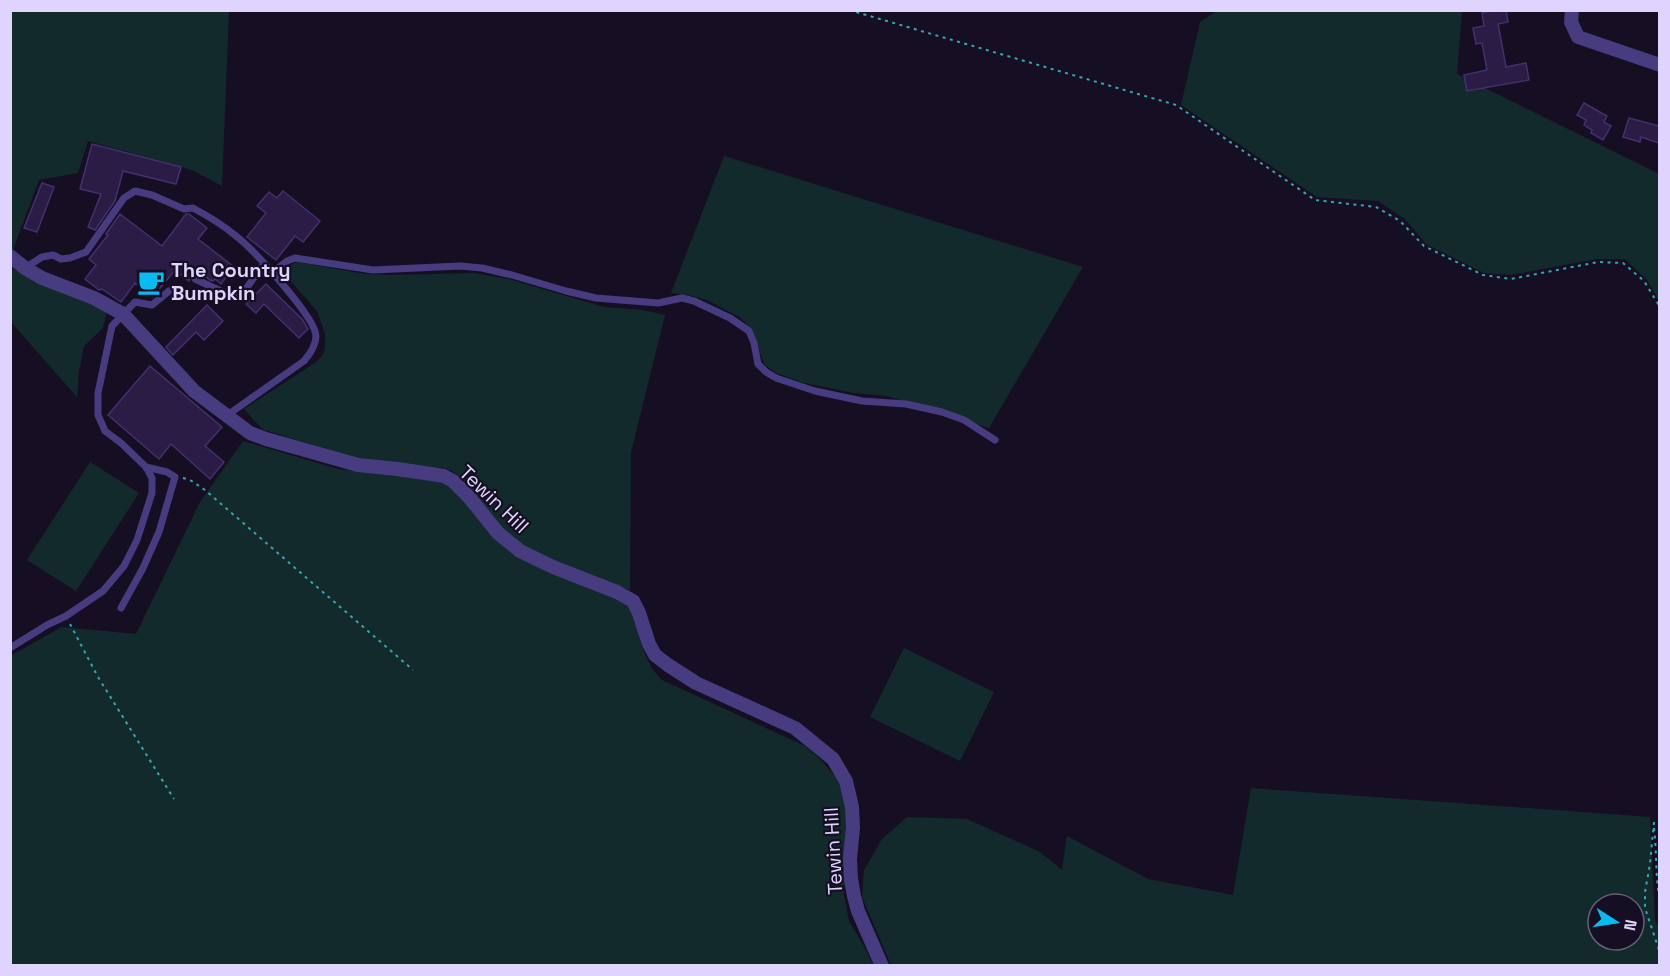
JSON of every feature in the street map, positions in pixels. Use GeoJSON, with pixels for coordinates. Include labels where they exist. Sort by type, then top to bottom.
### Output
{"type":"FeatureCollection","features":[{"type":"Feature","properties":{"kind":"street"},"geometry":{"type":"LineString","coordinates":[[1572,10],[1571,22],[1578,37],[1659,65]]}},
{"type":"Feature","properties":{"kind":"street","name":"Tewin Hill"},"geometry":{"type":"LineString","coordinates":[[10,256],[42,278],[94,298],[123,314],[194,391],[250,433],[358,465],[397,468],[444,476],[453,481],[498,533],[520,551],[553,567],[618,592],[633,601],[654,655],[696,683],[795,728],[833,759],[846,781],[852,807],[850,859],[854,896],[862,922],[882,966]]}},
{"type":"Feature","properties":{"kind":"lane"},"geometry":{"type":"LineString","coordinates":[[25,268],[42,257],[52,255],[61,259],[70,258],[86,252],[124,198],[135,191],[152,195],[184,209],[193,208],[237,236],[308,316],[316,337],[315,345],[304,361],[226,416]]}},
{"type":"Feature","properties":{"kind":"lane"},"geometry":{"type":"LineString","coordinates":[[272,273],[287,261],[295,258],[373,270],[460,266],[512,274],[596,298],[658,303],[682,298],[694,301],[730,318],[748,332],[758,364],[776,378],[815,391],[862,401],[906,404],[942,412],[964,420],[995,440]]}},
{"type":"Feature","properties":{"kind":"lane"},"geometry":{"type":"LineString","coordinates":[[195,279],[236,295],[245,290],[264,264]]}},
{"type":"Feature","properties":{"kind":"lane"},"geometry":{"type":"LineString","coordinates":[[10,648],[104,591],[124,566],[137,540],[152,493],[152,478],[146,467],[105,431],[98,416],[99,393],[112,326],[135,302],[153,305],[169,291]]}},
{"type":"Feature","properties":{"kind":"lane"},"geometry":{"type":"LineString","coordinates":[[121,608],[159,532],[176,477],[167,472],[146,467]]}},
{"type":"Feature","properties":{"kind":"path"},"geometry":{"type":"LineString","coordinates":[[849,10],[1176,105],[1315,200],[1376,207],[1400,221],[1424,246],[1483,276],[1511,279],[1599,262],[1623,263],[1644,281],[1659,307]]}},
{"type":"Feature","properties":{"kind":"path"},"geometry":{"type":"LineString","coordinates":[[176,477],[190,480],[205,490],[413,670]]}},
{"type":"Feature","properties":{"kind":"path"},"geometry":{"type":"LineString","coordinates":[[66,616],[98,677],[174,799]]}},
{"type":"Feature","properties":{"kind":"path"},"geometry":{"type":"LineString","coordinates":[[1654,822],[1659,821]]}},
{"type":"Feature","properties":{"kind":"path"},"geometry":{"type":"LineString","coordinates":[[1654,822],[1659,901]]}},
{"type":"Feature","properties":{"kind":"path"},"geometry":{"type":"LineString","coordinates":[[1654,822],[1645,908],[1659,953]]}},
{"type":"Feature","properties":{"kind":"green space"},"geometry":{"type":"Polygon","coordinates":[[[10,11],[229,11],[222,186],[192,170],[88,141],[78,173],[39,180],[13,250],[11,248],[10,11]]]}},
{"type":"Feature","properties":{"kind":"green space"},"geometry":{"type":"Polygon","coordinates":[[[1217,11],[1462,11],[1457,74],[1659,174],[1659,301],[1647,280],[1625,259],[1596,259],[1511,275],[1484,273],[1426,244],[1405,219],[1378,201],[1317,197],[1181,105],[1200,22],[1217,11]]]}},
{"type":"Feature","properties":{"kind":"green space"},"geometry":{"type":"Polygon","coordinates":[[[724,156],[1083,267],[989,428],[887,396],[854,393],[804,383],[776,373],[764,364],[753,331],[741,318],[707,300],[671,293],[724,156]]]}},
{"type":"Feature","properties":{"kind":"green space"},"geometry":{"type":"Polygon","coordinates":[[[297,262],[365,274],[475,273],[508,279],[604,307],[643,310],[665,315],[631,452],[630,590],[550,561],[520,545],[499,527],[472,489],[445,468],[355,458],[262,429],[244,409],[315,363],[323,355],[325,346],[325,334],[317,311],[287,277],[292,264],[297,262]]]}},
{"type":"Feature","properties":{"kind":"green space"},"geometry":{"type":"Polygon","coordinates":[[[10,267],[107,311],[103,328],[84,346],[77,397],[11,322],[10,267]]]}},
{"type":"Feature","properties":{"kind":"green space"},"geometry":{"type":"Polygon","coordinates":[[[243,441],[338,469],[427,478],[449,485],[463,497],[488,531],[509,551],[532,564],[615,596],[628,606],[635,617],[642,647],[652,669],[662,680],[805,746],[840,782],[846,798],[848,825],[844,895],[849,921],[873,965],[11,965],[10,656],[62,627],[136,634],[200,502],[243,441]]]}},
{"type":"Feature","properties":{"kind":"green space"},"geometry":{"type":"Polygon","coordinates":[[[90,462],[139,493],[76,591],[27,560],[90,462]]]}},
{"type":"Feature","properties":{"kind":"green space"},"geometry":{"type":"Polygon","coordinates":[[[904,648],[994,692],[960,761],[870,717],[904,648]]]}},
{"type":"Feature","properties":{"kind":"green space"},"geometry":{"type":"Polygon","coordinates":[[[1251,788],[1650,817],[1655,920],[1659,927],[1659,965],[891,965],[862,897],[864,870],[882,839],[907,817],[967,819],[1040,852],[1062,870],[1067,836],[1148,879],[1233,895],[1251,788]]]}},
{"type":"Feature","properties":{"kind":"building"},"geometry":{"type":"Polygon","coordinates":[[[1506,10],[1508,22],[1498,24],[1506,67],[1526,63],[1529,80],[1467,91],[1464,75],[1487,70],[1482,43],[1476,44],[1473,28],[1484,26],[1482,13],[1506,10]]]}},
{"type":"Feature","properties":{"kind":"building"},"geometry":{"type":"Polygon","coordinates":[[[1584,103],[1607,116],[1604,122],[1611,126],[1603,140],[1591,133],[1592,130],[1584,125],[1586,120],[1577,115],[1584,103]]]}},
{"type":"Feature","properties":{"kind":"building"},"geometry":{"type":"Polygon","coordinates":[[[1629,118],[1659,126],[1659,143],[1641,137],[1640,142],[1623,137],[1629,118]]]}},
{"type":"Feature","properties":{"kind":"building"},"geometry":{"type":"Polygon","coordinates":[[[92,144],[181,167],[176,184],[123,171],[115,201],[95,230],[88,227],[101,194],[80,189],[92,144]]]}},
{"type":"Feature","properties":{"kind":"building"},"geometry":{"type":"Polygon","coordinates":[[[42,183],[54,187],[37,232],[24,228],[42,183]]]}},
{"type":"Feature","properties":{"kind":"building"},"geometry":{"type":"Polygon","coordinates":[[[283,191],[320,221],[303,242],[295,236],[276,260],[247,237],[266,213],[257,206],[269,192],[277,198],[283,191]]]}},
{"type":"Feature","properties":{"kind":"building"},"geometry":{"type":"Polygon","coordinates":[[[120,214],[162,246],[186,214],[189,214],[207,228],[198,239],[234,267],[221,284],[215,279],[210,280],[198,270],[190,276],[189,281],[175,270],[153,297],[135,283],[121,302],[85,279],[96,265],[89,259],[108,235],[106,234],[120,214]]]}},
{"type":"Feature","properties":{"kind":"building"},"geometry":{"type":"Polygon","coordinates":[[[266,284],[302,319],[308,329],[299,338],[264,304],[256,313],[246,304],[266,284]]]}},
{"type":"Feature","properties":{"kind":"building"},"geometry":{"type":"Polygon","coordinates":[[[207,305],[223,321],[204,340],[196,332],[173,355],[166,347],[207,305]]]}},
{"type":"Feature","properties":{"kind":"building"},"geometry":{"type":"Polygon","coordinates":[[[150,366],[222,427],[205,446],[224,462],[210,479],[171,444],[159,459],[108,415],[150,366]]]}},
{"type":"Feature","properties":{"kind":"place","name":"The Country Bumpkin"},"geometry":{"type":"Point","coordinates":[151,282]}}]}
